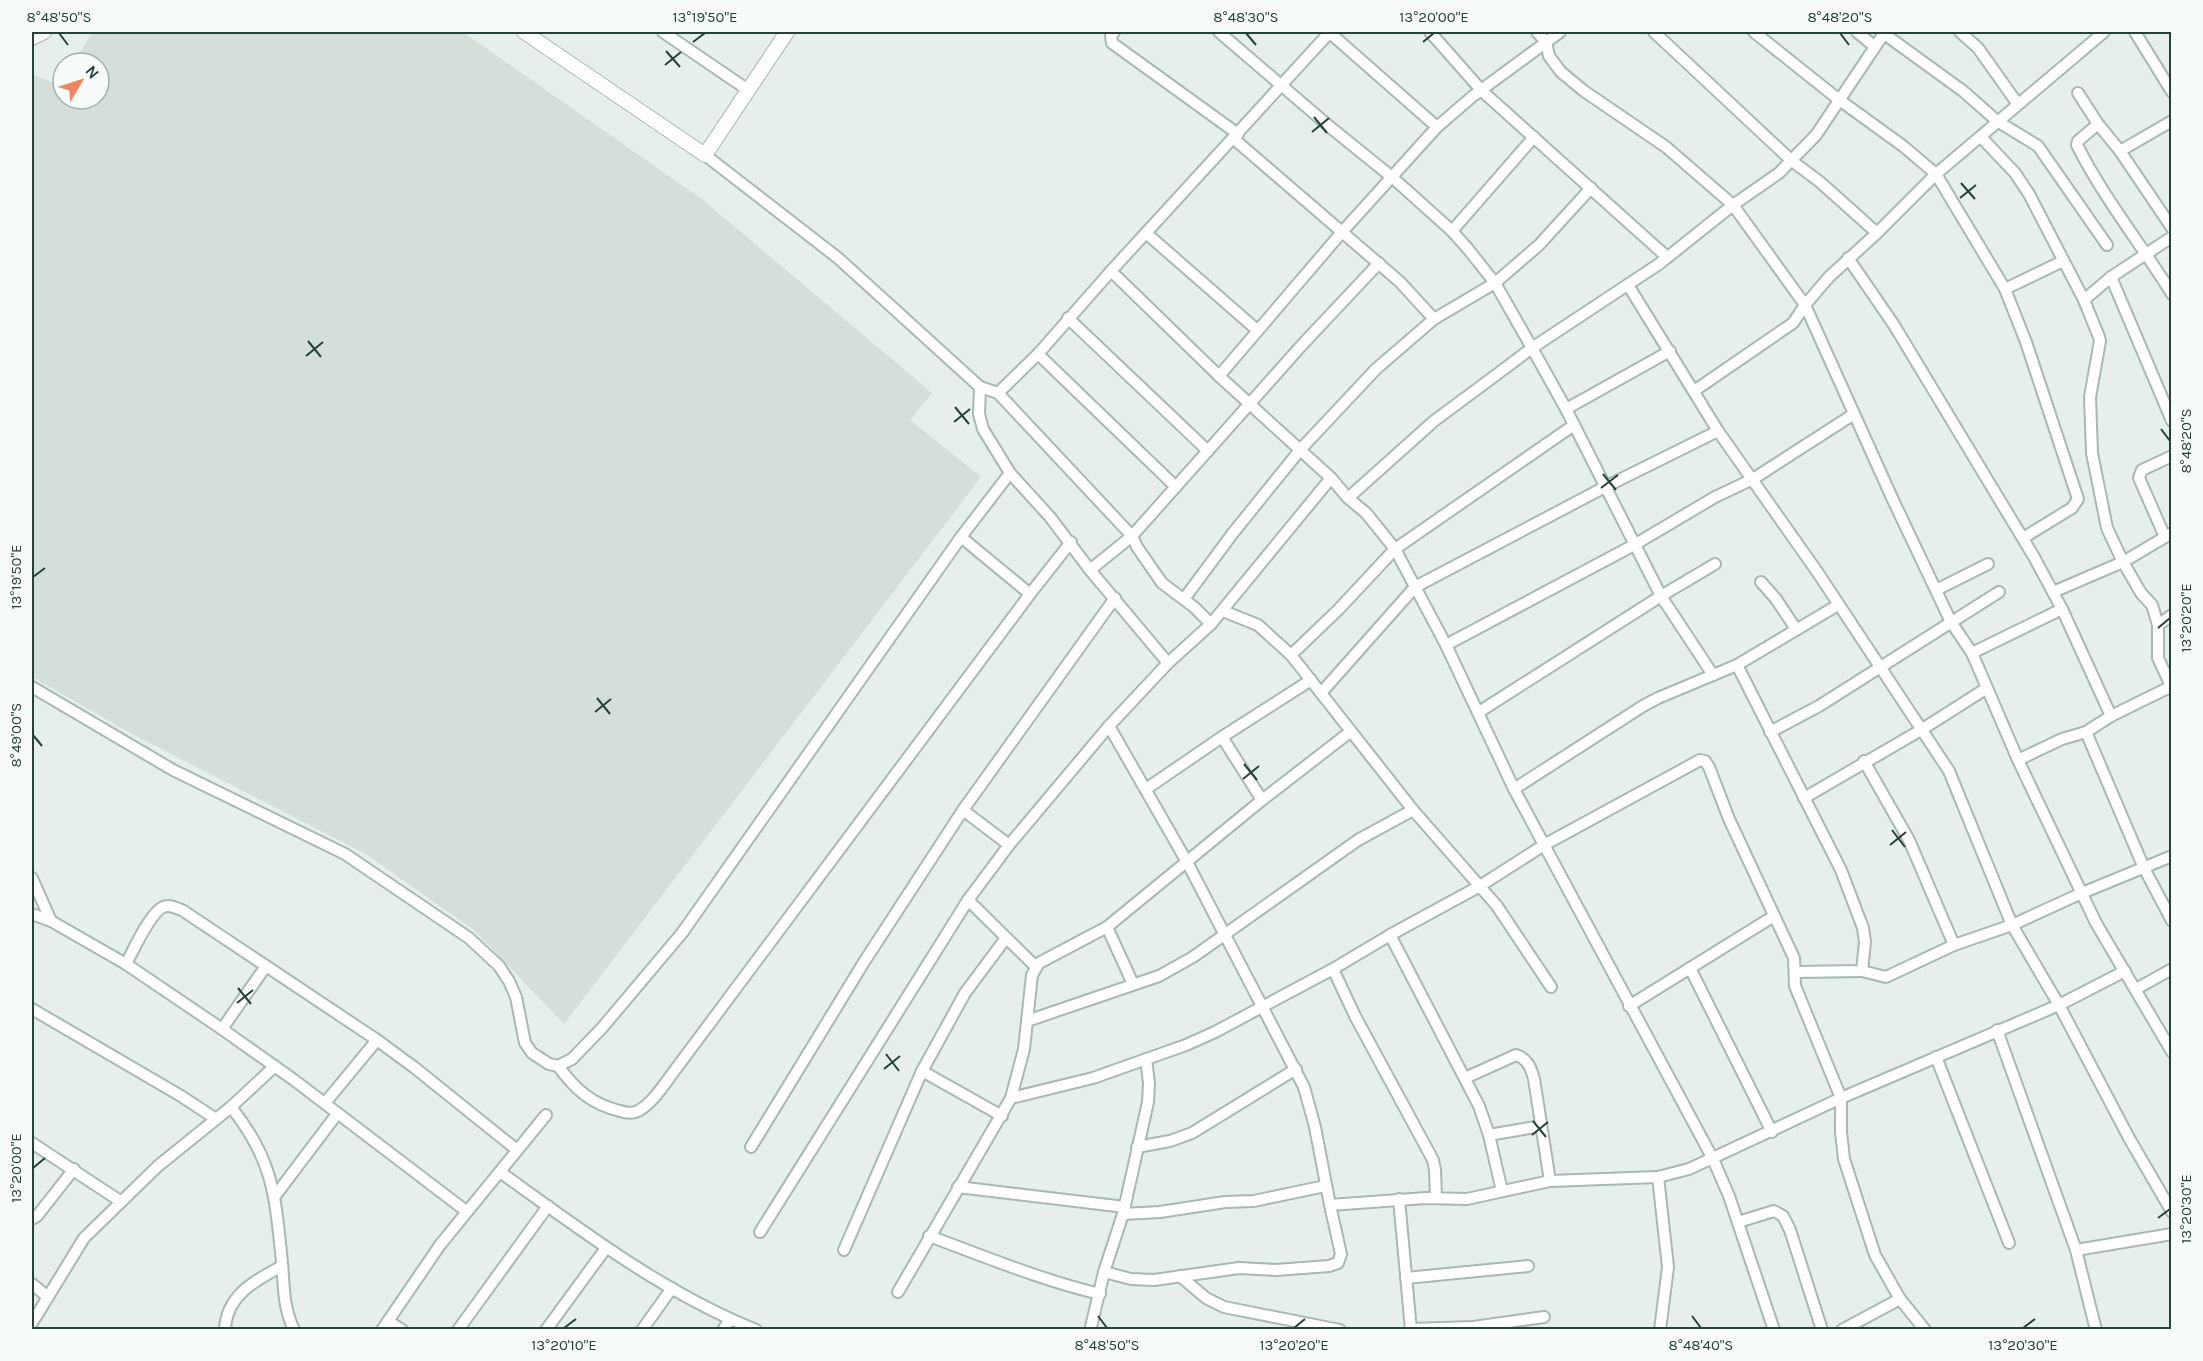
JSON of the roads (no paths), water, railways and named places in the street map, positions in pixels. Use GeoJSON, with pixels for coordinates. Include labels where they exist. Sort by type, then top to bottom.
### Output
{"type":"FeatureCollection","features":[{"type":"Feature","properties":{"kind":"street"},"geometry":{"type":"LineString","coordinates":[[32,38],[44,32]]}},
{"type":"Feature","properties":{"kind":"street"},"geometry":{"type":"LineString","coordinates":[[524,32],[705,155],[838,258],[980,387],[998,393],[1132,536],[1162,583],[1184,599],[1211,624]]}},
{"type":"Feature","properties":{"kind":"street"},"geometry":{"type":"LineString","coordinates":[[663,32],[748,90]]}},
{"type":"Feature","properties":{"kind":"street"},"geometry":{"type":"LineString","coordinates":[[705,155],[787,32]]}},
{"type":"Feature","properties":{"kind":"street"},"geometry":{"type":"LineString","coordinates":[[1114,32],[1111,36],[1112,43],[1236,136],[1400,282],[1434,319]]}},
{"type":"Feature","properties":{"kind":"street"},"geometry":{"type":"LineString","coordinates":[[1219,32],[1393,178],[1452,231],[1468,249],[1494,284],[1532,348],[1566,409],[1661,596],[1713,675]]}},
{"type":"Feature","properties":{"kind":"street"},"geometry":{"type":"LineString","coordinates":[[998,393],[1038,354],[1068,318],[1330,32],[1437,128]]}},
{"type":"Feature","properties":{"kind":"street"},"geometry":{"type":"LineString","coordinates":[[1430,32],[1482,91],[1667,256]]}},
{"type":"Feature","properties":{"kind":"street"},"geometry":{"type":"LineString","coordinates":[[1537,32],[1546,42],[1549,56],[1561,72],[1584,91],[1666,147],[1733,205],[1805,305],[1936,590],[1952,622],[1972,653],[2018,760],[2096,922],[2172,1052]]}},
{"type":"Feature","properties":{"kind":"street"},"geometry":{"type":"LineString","coordinates":[[1219,375],[1342,232],[1437,128],[1461,106],[1560,32]]}},
{"type":"Feature","properties":{"kind":"street"},"geometry":{"type":"LineString","coordinates":[[1654,32],[1792,161],[1820,182],[1877,233]]}},
{"type":"Feature","properties":{"kind":"street"},"geometry":{"type":"LineString","coordinates":[[1754,32],[1936,174],[2005,289],[2026,342],[2078,499],[2072,508],[2023,538]]}},
{"type":"Feature","properties":{"kind":"street"},"geometry":{"type":"LineString","coordinates":[[1857,32],[1874,46]]}},
{"type":"Feature","properties":{"kind":"street"},"geometry":{"type":"LineString","coordinates":[[1348,498],[1434,421],[1532,348],[1628,285],[1779,173],[1815,135],[1884,32],[1963,91],[1997,121],[2042,150],[2107,245]]}},
{"type":"Feature","properties":{"kind":"street"},"geometry":{"type":"LineString","coordinates":[[1960,32],[1978,48],[2018,103]]}},
{"type":"Feature","properties":{"kind":"street"},"geometry":{"type":"LineString","coordinates":[[1694,391],[1793,323],[1805,305],[1848,258],[1877,233],[1936,174],[2104,32]]}},
{"type":"Feature","properties":{"kind":"street"},"geometry":{"type":"LineString","coordinates":[[2135,32],[2172,92]]}},
{"type":"Feature","properties":{"kind":"street"},"geometry":{"type":"LineString","coordinates":[[2078,93],[2172,228]]}},
{"type":"Feature","properties":{"kind":"street"},"geometry":{"type":"LineString","coordinates":[[2120,151],[2172,121]]}},
{"type":"Feature","properties":{"kind":"street"},"geometry":{"type":"LineString","coordinates":[[2098,124],[2078,141],[2077,145],[2122,219],[2147,253],[2172,294]]}},
{"type":"Feature","properties":{"kind":"street"},"geometry":{"type":"LineString","coordinates":[[1452,231],[1534,137]]}},
{"type":"Feature","properties":{"kind":"street"},"geometry":{"type":"LineString","coordinates":[[1981,137],[2006,162],[2024,187],[2084,300],[2100,341],[2090,397],[2090,442],[2107,528],[2141,593],[2152,605],[2158,625],[2158,658],[2171,686],[2110,716],[2086,732],[2062,739],[2018,760]]}},
{"type":"Feature","properties":{"kind":"street"},"geometry":{"type":"LineString","coordinates":[[1184,599],[1233,533],[1300,450],[1376,369],[1434,319],[1494,284],[1530,253],[1591,188]]}},
{"type":"Feature","properties":{"kind":"street"},"geometry":{"type":"LineString","coordinates":[[1146,233],[1257,330]]}},
{"type":"Feature","properties":{"kind":"street"},"geometry":{"type":"LineString","coordinates":[[2084,300],[2111,277],[2172,237]]}},
{"type":"Feature","properties":{"kind":"street"},"geometry":{"type":"LineString","coordinates":[[1848,258],[1900,334],[2023,538],[2062,609],[2110,716]]}},
{"type":"Feature","properties":{"kind":"street"},"geometry":{"type":"LineString","coordinates":[[2005,289],[2063,261]]}},
{"type":"Feature","properties":{"kind":"street"},"geometry":{"type":"LineString","coordinates":[[1090,570],[1132,536],[1249,403],[1379,263]]}},
{"type":"Feature","properties":{"kind":"street"},"geometry":{"type":"LineString","coordinates":[[1111,271],[1331,478],[1348,498],[1366,513],[1395,549],[1446,645],[1514,789],[1713,1159],[1738,1222],[1773,1329]]}},
{"type":"Feature","properties":{"kind":"street"},"geometry":{"type":"LineString","coordinates":[[2111,277],[2171,418]]}},
{"type":"Feature","properties":{"kind":"street"},"geometry":{"type":"LineString","coordinates":[[1628,285],[1718,431],[1839,604],[1949,771],[2012,924],[2172,1212]]}},
{"type":"Feature","properties":{"kind":"street"},"geometry":{"type":"LineString","coordinates":[[1068,318],[1208,451]]}},
{"type":"Feature","properties":{"kind":"street"},"geometry":{"type":"LineString","coordinates":[[1566,409],[1670,351]]}},
{"type":"Feature","properties":{"kind":"street"},"geometry":{"type":"LineString","coordinates":[[1038,354],[1176,487]]}},
{"type":"Feature","properties":{"kind":"street"},"geometry":{"type":"LineString","coordinates":[[980,387],[979,414],[982,429],[1010,472],[1071,542],[1090,570],[1168,663]]}},
{"type":"Feature","properties":{"kind":"street"},"geometry":{"type":"LineString","coordinates":[[1446,645],[1634,545],[1715,496],[1753,479],[1854,414]]}},
{"type":"Feature","properties":{"kind":"street"},"geometry":{"type":"LineString","coordinates":[[1291,655],[1338,610],[1395,549],[1574,425]]}},
{"type":"Feature","properties":{"kind":"street"},"geometry":{"type":"LineString","coordinates":[[1321,693],[1415,587],[1605,487],[1718,431]]}},
{"type":"Feature","properties":{"kind":"street"},"geometry":{"type":"LineString","coordinates":[[2053,592],[2123,562],[2168,535],[2139,478],[2142,471],[2172,456]]}},
{"type":"Feature","properties":{"kind":"street"},"geometry":{"type":"LineString","coordinates":[[32,687],[173,770],[345,854],[469,938],[499,966],[509,981],[516,997],[525,1043],[532,1053],[549,1064],[558,1066],[572,1059],[602,1028],[682,933],[961,537],[1010,472]]}},
{"type":"Feature","properties":{"kind":"street"},"geometry":{"type":"LineString","coordinates":[[760,1232],[968,900],[1009,845],[1109,726],[1168,663],[1211,624],[1331,478]]}},
{"type":"Feature","properties":{"kind":"street"},"geometry":{"type":"LineString","coordinates":[[961,537],[1029,594]]}},
{"type":"Feature","properties":{"kind":"street"},"geometry":{"type":"LineString","coordinates":[[558,1066],[583,1096],[604,1107],[633,1114],[640,1111],[650,1101],[824,873],[1029,594],[1071,542]]}},
{"type":"Feature","properties":{"kind":"street"},"geometry":{"type":"LineString","coordinates":[[1479,712],[1715,564]]}},
{"type":"Feature","properties":{"kind":"street"},"geometry":{"type":"LineString","coordinates":[[1936,590],[1988,564]]}},
{"type":"Feature","properties":{"kind":"street"},"geometry":{"type":"LineString","coordinates":[[1761,582],[1776,599],[1796,630]]}},
{"type":"Feature","properties":{"kind":"street"},"geometry":{"type":"LineString","coordinates":[[1770,732],[1819,706],[1999,592]]}},
{"type":"Feature","properties":{"kind":"street"},"geometry":{"type":"LineString","coordinates":[[751,1147],[864,962],[963,810],[1115,598]]}},
{"type":"Feature","properties":{"kind":"street"},"geometry":{"type":"LineString","coordinates":[[1514,789],[1643,706],[1737,665],[1839,604]]}},
{"type":"Feature","properties":{"kind":"street"},"geometry":{"type":"LineString","coordinates":[[1972,653],[2062,609]]}},
{"type":"Feature","properties":{"kind":"street"},"geometry":{"type":"LineString","coordinates":[[1222,611],[1258,625],[1291,655],[1413,810],[1509,921],[1551,987]]}},
{"type":"Feature","properties":{"kind":"street"},"geometry":{"type":"LineString","coordinates":[[2158,625],[2172,615]]}},
{"type":"Feature","properties":{"kind":"street"},"geometry":{"type":"LineString","coordinates":[[1737,665],[1841,870],[1863,928],[1865,942],[1862,971]]}},
{"type":"Feature","properties":{"kind":"street"},"geometry":{"type":"LineString","coordinates":[[1146,789],[1311,680]]}},
{"type":"Feature","properties":{"kind":"street"},"geometry":{"type":"LineString","coordinates":[[1804,798],[1864,761],[1921,730],[1987,688]]}},
{"type":"Feature","properties":{"kind":"street"},"geometry":{"type":"LineString","coordinates":[[1104,1272],[1140,1280],[1239,1268],[1276,1270],[1329,1266],[1338,1263],[1341,1254],[1325,1186],[1315,1126],[1304,1087],[1187,862],[1109,726]]}},
{"type":"Feature","properties":{"kind":"street"},"geometry":{"type":"LineString","coordinates":[[898,1292],[1011,1098],[1024,1049],[1031,981],[1036,967],[1045,959],[1107,927],[1350,732]]}},
{"type":"Feature","properties":{"kind":"street"},"geometry":{"type":"LineString","coordinates":[[2086,732],[2144,868],[2172,921]]}},
{"type":"Feature","properties":{"kind":"street"},"geometry":{"type":"LineString","coordinates":[[1222,737],[1263,801]]}},
{"type":"Feature","properties":{"kind":"street"},"geometry":{"type":"LineString","coordinates":[[1011,1098],[1093,1078],[1186,1045],[1262,1008],[1480,886],[1544,845],[1700,760],[1705,761],[1729,819],[1794,958],[1795,986],[1841,1098],[1842,1145],[1850,1180],[1875,1255],[1900,1299],[1925,1329]]}},
{"type":"Feature","properties":{"kind":"street"},"geometry":{"type":"LineString","coordinates":[[1864,761],[1909,840],[1954,945]]}},
{"type":"Feature","properties":{"kind":"street"},"geometry":{"type":"LineString","coordinates":[[963,810],[1009,845]]}},
{"type":"Feature","properties":{"kind":"street"},"geometry":{"type":"LineString","coordinates":[[1027,1021],[1158,976],[1172,969],[1358,840],[1413,810]]}},
{"type":"Feature","properties":{"kind":"street"},"geometry":{"type":"LineString","coordinates":[[1795,972],[1862,971],[1886,977],[1954,945],[2012,924],[2172,856]]}},
{"type":"Feature","properties":{"kind":"street"},"geometry":{"type":"LineString","coordinates":[[32,878],[51,921]]}},
{"type":"Feature","properties":{"kind":"street"},"geometry":{"type":"LineString","coordinates":[[968,900],[1036,967]]}},
{"type":"Feature","properties":{"kind":"street"},"geometry":{"type":"LineString","coordinates":[[126,964],[152,918],[161,908],[170,906],[193,917],[377,1040],[517,1150]]}},
{"type":"Feature","properties":{"kind":"street"},"geometry":{"type":"LineString","coordinates":[[32,914],[51,921],[126,964],[222,1029],[325,1103],[466,1211]]}},
{"type":"Feature","properties":{"kind":"street"},"geometry":{"type":"LineString","coordinates":[[1629,1006],[1774,916]]}},
{"type":"Feature","properties":{"kind":"street"},"geometry":{"type":"LineString","coordinates":[[1107,927],[1133,984]]}},
{"type":"Feature","properties":{"kind":"street"},"geometry":{"type":"LineString","coordinates":[[1390,935],[1479,1107],[1489,1135],[1502,1191]]}},
{"type":"Feature","properties":{"kind":"street"},"geometry":{"type":"LineString","coordinates":[[844,1250],[922,1071],[965,993],[1006,938]]}},
{"type":"Feature","properties":{"kind":"street"},"geometry":{"type":"LineString","coordinates":[[222,1029],[266,966]]}},
{"type":"Feature","properties":{"kind":"street"},"geometry":{"type":"LineString","coordinates":[[1333,969],[1355,1016],[1433,1160],[1436,1170],[1436,1198]]}},
{"type":"Feature","properties":{"kind":"street"},"geometry":{"type":"LineString","coordinates":[[1690,969],[1772,1132]]}},
{"type":"Feature","properties":{"kind":"street"},"geometry":{"type":"LineString","coordinates":[[2136,989],[2172,969]]}},
{"type":"Feature","properties":{"kind":"street"},"geometry":{"type":"LineString","coordinates":[[1330,1205],[1399,1199],[1467,1199],[1550,1181],[1658,1178],[1689,1169],[1841,1098],[2059,1005],[2126,971]]}},
{"type":"Feature","properties":{"kind":"street"},"geometry":{"type":"LineString","coordinates":[[32,1009],[216,1119]]}},
{"type":"Feature","properties":{"kind":"street"},"geometry":{"type":"LineString","coordinates":[[1997,1030],[2076,1250],[2096,1329]]}},
{"type":"Feature","properties":{"kind":"street"},"geometry":{"type":"LineString","coordinates":[[325,1103],[377,1040]]}},
{"type":"Feature","properties":{"kind":"street"},"geometry":{"type":"LineString","coordinates":[[1465,1078],[1516,1055],[1529,1065],[1550,1181]]}},
{"type":"Feature","properties":{"kind":"street"},"geometry":{"type":"LineString","coordinates":[[1936,1057],[2009,1244]]}},
{"type":"Feature","properties":{"kind":"street"},"geometry":{"type":"LineString","coordinates":[[1091,1327],[1104,1272],[1124,1211],[1148,1096],[1146,1059]]}},
{"type":"Feature","properties":{"kind":"street"},"geometry":{"type":"LineString","coordinates":[[32,1323],[84,1238],[158,1166],[231,1107],[275,1066]]}},
{"type":"Feature","properties":{"kind":"street"},"geometry":{"type":"LineString","coordinates":[[1137,1147],[1170,1141],[1192,1133],[1296,1070]]}},
{"type":"Feature","properties":{"kind":"street"},"geometry":{"type":"LineString","coordinates":[[922,1071],[1002,1116]]}},
{"type":"Feature","properties":{"kind":"street"},"geometry":{"type":"LineString","coordinates":[[231,1107],[259,1150],[270,1177],[275,1196],[285,1307],[294,1329]]}},
{"type":"Feature","properties":{"kind":"street"},"geometry":{"type":"LineString","coordinates":[[275,1196],[337,1114]]}},
{"type":"Feature","properties":{"kind":"street"},"geometry":{"type":"LineString","coordinates":[[402,1329],[385,1325],[466,1211],[546,1115]]}},
{"type":"Feature","properties":{"kind":"street"},"geometry":{"type":"LineString","coordinates":[[1489,1135],[1541,1126]]}},
{"type":"Feature","properties":{"kind":"street"},"geometry":{"type":"LineString","coordinates":[[32,1143],[75,1169],[120,1201]]}},
{"type":"Feature","properties":{"kind":"street"},"geometry":{"type":"LineString","coordinates":[[32,1219],[37,1216],[75,1169]]}},
{"type":"Feature","properties":{"kind":"street"},"geometry":{"type":"LineString","coordinates":[[500,1172],[606,1248],[672,1288],[730,1319],[756,1329]]}},
{"type":"Feature","properties":{"kind":"street"},"geometry":{"type":"LineString","coordinates":[[1658,1178],[1668,1267],[1660,1329]]}},
{"type":"Feature","properties":{"kind":"street"},"geometry":{"type":"LineString","coordinates":[[958,1187],[1124,1211],[1160,1212],[1225,1202],[1254,1201],[1325,1186]]}},
{"type":"Feature","properties":{"kind":"street"},"geometry":{"type":"LineString","coordinates":[[1399,1199],[1411,1329],[1473,1327],[1544,1317]]}},
{"type":"Feature","properties":{"kind":"street"},"geometry":{"type":"LineString","coordinates":[[458,1329],[548,1206]]}},
{"type":"Feature","properties":{"kind":"street"},"geometry":{"type":"LineString","coordinates":[[1738,1222],[1774,1211],[1783,1216],[1790,1230],[1822,1329]]}},
{"type":"Feature","properties":{"kind":"street"},"geometry":{"type":"LineString","coordinates":[[2076,1250],[2172,1233]]}},
{"type":"Feature","properties":{"kind":"street"},"geometry":{"type":"LineString","coordinates":[[930,1236],[994,1262],[1100,1294]]}},
{"type":"Feature","properties":{"kind":"street"},"geometry":{"type":"LineString","coordinates":[[546,1329],[606,1248]]}},
{"type":"Feature","properties":{"kind":"street"},"geometry":{"type":"LineString","coordinates":[[225,1329],[230,1309],[241,1293],[253,1281],[282,1266]]}},
{"type":"Feature","properties":{"kind":"street"},"geometry":{"type":"LineString","coordinates":[[1406,1278],[1528,1266]]}},
{"type":"Feature","properties":{"kind":"street"},"geometry":{"type":"LineString","coordinates":[[1180,1276],[1206,1298],[1224,1307],[1340,1329]]}},
{"type":"Feature","properties":{"kind":"street"},"geometry":{"type":"LineString","coordinates":[[32,1284],[48,1297]]}},
{"type":"Feature","properties":{"kind":"street"},"geometry":{"type":"LineString","coordinates":[[642,1329],[672,1288]]}},
{"type":"Feature","properties":{"kind":"street"},"geometry":{"type":"LineString","coordinates":[[1842,1329],[1900,1299]]}},
{"type":"Feature","properties":{"kind":"street"},"geometry":{"type":"LineString","coordinates":[[723,1329],[730,1319]]}}]}
